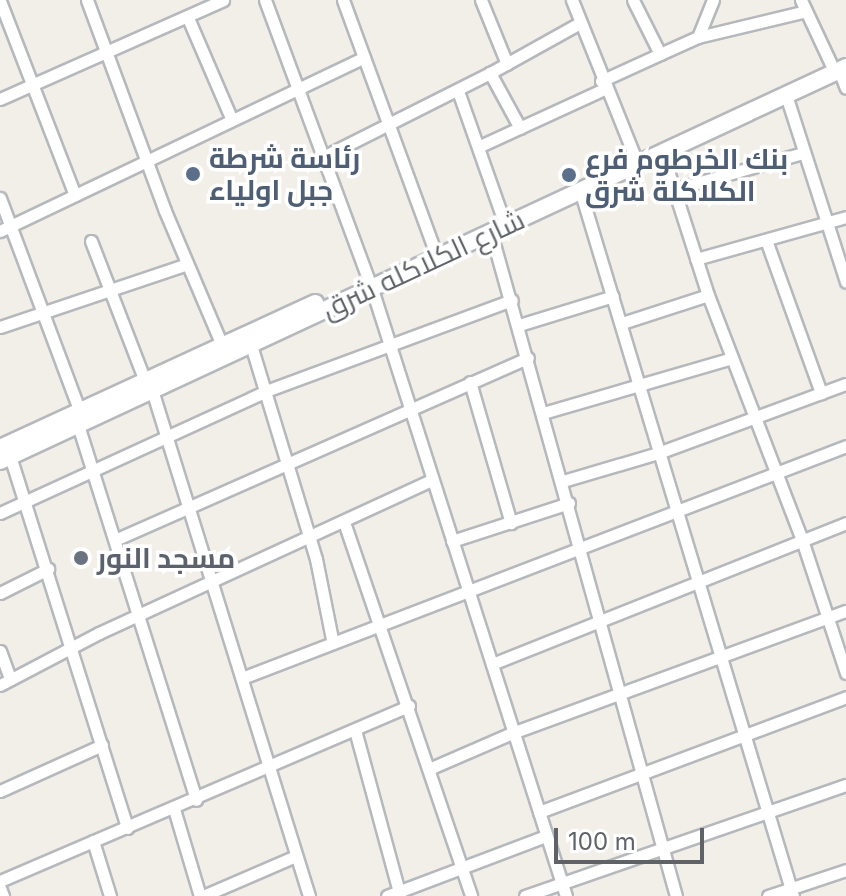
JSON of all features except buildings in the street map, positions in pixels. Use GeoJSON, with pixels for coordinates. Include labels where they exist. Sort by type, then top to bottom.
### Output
{"type":"FeatureCollection","features":[{"type":"Feature","properties":{"kind":"street"},"geometry":{"type":"LineString","coordinates":[[87,0],[146,161],[222,345]]}},
{"type":"Feature","properties":{"kind":"street"},"geometry":{"type":"LineString","coordinates":[[0,99],[188,18],[200,5],[223,0]]}},
{"type":"Feature","properties":{"kind":"street"},"geometry":{"type":"LineString","coordinates":[[265,0],[370,284],[564,890]]}},
{"type":"Feature","properties":{"kind":"street"},"geometry":{"type":"LineString","coordinates":[[343,0],[392,125],[434,248]]}},
{"type":"Feature","properties":{"kind":"street"},"geometry":{"type":"LineString","coordinates":[[481,0],[507,64]]}},
{"type":"Feature","properties":{"kind":"street"},"geometry":{"type":"LineString","coordinates":[[572,0],[603,85],[634,155]]}},
{"type":"Feature","properties":{"kind":"street"},"geometry":{"type":"LineString","coordinates":[[633,0],[660,54]]}},
{"type":"Feature","properties":{"kind":"street"},"geometry":{"type":"LineString","coordinates":[[698,37],[713,0]]}},
{"type":"Feature","properties":{"kind":"street"},"geometry":{"type":"LineString","coordinates":[[0,1],[35,83],[75,195]]}},
{"type":"Feature","properties":{"kind":"street"},"geometry":{"type":"LineString","coordinates":[[480,146],[698,37],[804,6],[841,64],[846,88]]}},
{"type":"Feature","properties":{"kind":"street"},"geometry":{"type":"LineString","coordinates":[[188,18],[231,118]]}},
{"type":"Feature","properties":{"kind":"street"},"geometry":{"type":"LineString","coordinates":[[325,156],[458,91],[580,23]]}},
{"type":"Feature","properties":{"kind":"street"},"geometry":{"type":"LineString","coordinates":[[5,229],[231,118],[364,57]]}},
{"type":"Feature","properties":{"kind":"street","name":"شارع الكلاكله شرق"},"geometry":{"type":"LineString","coordinates":[[149,386],[222,345],[491,233],[786,95],[841,64]]}},
{"type":"Feature","properties":{"kind":"street","name":"شارع الكلاكله شرق"},"geometry":{"type":"LineString","coordinates":[[3,455],[149,386],[251,345],[434,248],[502,216],[841,64]]}},
{"type":"Feature","properties":{"kind":"street"},"geometry":{"type":"LineString","coordinates":[[490,73],[520,128]]}},
{"type":"Feature","properties":{"kind":"street"},"geometry":{"type":"LineString","coordinates":[[458,91],[480,146],[502,216]]}},
{"type":"Feature","properties":{"kind":"street"},"geometry":{"type":"LineString","coordinates":[[786,95],[846,282]]}},
{"type":"Feature","properties":{"kind":"street"},"geometry":{"type":"LineString","coordinates":[[662,152],[708,295],[777,471],[846,673]]}},
{"type":"Feature","properties":{"kind":"street"},"geometry":{"type":"LineString","coordinates":[[672,190],[803,153]]}},
{"type":"Feature","properties":{"kind":"street"},"geometry":{"type":"LineString","coordinates":[[580,190],[622,323],[675,514],[792,892]]}},
{"type":"Feature","properties":{"kind":"street"},"geometry":{"type":"LineString","coordinates":[[0,198],[5,229],[42,313],[79,418],[196,800]]}},
{"type":"Feature","properties":{"kind":"street"},"geometry":{"type":"LineString","coordinates":[[696,259],[846,217]]}},
{"type":"Feature","properties":{"kind":"street"},"geometry":{"type":"LineString","coordinates":[[491,233],[602,618],[676,896]]}},
{"type":"Feature","properties":{"kind":"street"},"geometry":{"type":"LineString","coordinates":[[766,240],[821,393]]}},
{"type":"Feature","properties":{"kind":"street"},"geometry":{"type":"LineString","coordinates":[[91,241],[149,386],[309,896]]}},
{"type":"Feature","properties":{"kind":"street"},"geometry":{"type":"LineString","coordinates":[[0,327],[187,264]]}},
{"type":"Feature","properties":{"kind":"street"},"geometry":{"type":"LineString","coordinates":[[622,323],[708,295]]}},
{"type":"Feature","properties":{"kind":"street"},"geometry":{"type":"LineString","coordinates":[[519,325],[613,296]]}},
{"type":"Feature","properties":{"kind":"street"},"geometry":{"type":"LineString","coordinates":[[0,513],[266,391],[512,300]]}},
{"type":"Feature","properties":{"kind":"street"},"geometry":{"type":"LineString","coordinates":[[251,345],[306,541],[316,559],[332,639]]}},
{"type":"Feature","properties":{"kind":"street"},"geometry":{"type":"LineString","coordinates":[[117,539],[528,358]]}},
{"type":"Feature","properties":{"kind":"street"},"geometry":{"type":"LineString","coordinates":[[543,413],[732,358]]}},
{"type":"Feature","properties":{"kind":"street"},"geometry":{"type":"LineString","coordinates":[[470,382],[511,523]]}},
{"type":"Feature","properties":{"kind":"street"},"geometry":{"type":"LineString","coordinates":[[563,481],[658,453],[846,384]]}},
{"type":"Feature","properties":{"kind":"street"},"geometry":{"type":"LineString","coordinates":[[242,678],[332,639],[580,545],[675,514],[846,446]]}},
{"type":"Feature","properties":{"kind":"street"},"geometry":{"type":"LineString","coordinates":[[3,455],[26,502],[127,828]]}},
{"type":"Feature","properties":{"kind":"street"},"geometry":{"type":"LineString","coordinates":[[0,651],[5,682],[141,614],[306,541],[432,480]]}},
{"type":"Feature","properties":{"kind":"street"},"geometry":{"type":"LineString","coordinates":[[452,541],[569,503]]}},
{"type":"Feature","properties":{"kind":"street"},"geometry":{"type":"LineString","coordinates":[[344,522],[431,768],[471,896]]}},
{"type":"Feature","properties":{"kind":"street"},"geometry":{"type":"LineString","coordinates":[[492,664],[846,523]]}},
{"type":"Feature","properties":{"kind":"street"},"geometry":{"type":"LineString","coordinates":[[0,593],[48,569]]}},
{"type":"Feature","properties":{"kind":"street"},"geometry":{"type":"LineString","coordinates":[[431,768],[622,691],[846,611]]}},
{"type":"Feature","properties":{"kind":"street"},"geometry":{"type":"LineString","coordinates":[[539,812],[846,697]]}},
{"type":"Feature","properties":{"kind":"street"},"geometry":{"type":"LineString","coordinates":[[0,881],[196,800],[409,706]]}},
{"type":"Feature","properties":{"kind":"street"},"geometry":{"type":"LineString","coordinates":[[355,730],[400,894]]}},
{"type":"Feature","properties":{"kind":"street"},"geometry":{"type":"LineString","coordinates":[[0,791],[102,745]]}},
{"type":"Feature","properties":{"kind":"street"},"geometry":{"type":"LineString","coordinates":[[525,896],[564,890],[665,849],[846,785]]}},
{"type":"Feature","properties":{"kind":"street"},"geometry":{"type":"LineString","coordinates":[[174,809],[201,896],[296,856]]}},
{"type":"Feature","properties":{"kind":"street"},"geometry":{"type":"LineString","coordinates":[[387,896],[400,894],[546,836]]}},
{"type":"Feature","properties":{"kind":"street"},"geometry":{"type":"LineString","coordinates":[[93,841],[110,896]]}},
{"type":"Feature","properties":{"kind":"street"},"geometry":{"type":"LineString","coordinates":[[768,896],[792,892],[846,870]]}},
{"type":"Feature","properties":{"kind":"street"},"geometry":{"type":"LineString","coordinates":[[0,888],[3,896]]}},
{"type":"Feature","properties":{"kind":"place","name":"رئاسة شرطة جبل اولياء"},"geometry":{"type":"Point","coordinates":[193,174]}},
{"type":"Feature","properties":{"kind":"place","name":"بنك الخرطوم فرع الكلاكلة شرق"},"geometry":{"type":"Point","coordinates":[569,175]}},
{"type":"Feature","properties":{"kind":"place","name":"مسجد النور"},"geometry":{"type":"Point","coordinates":[81,558]}}]}
